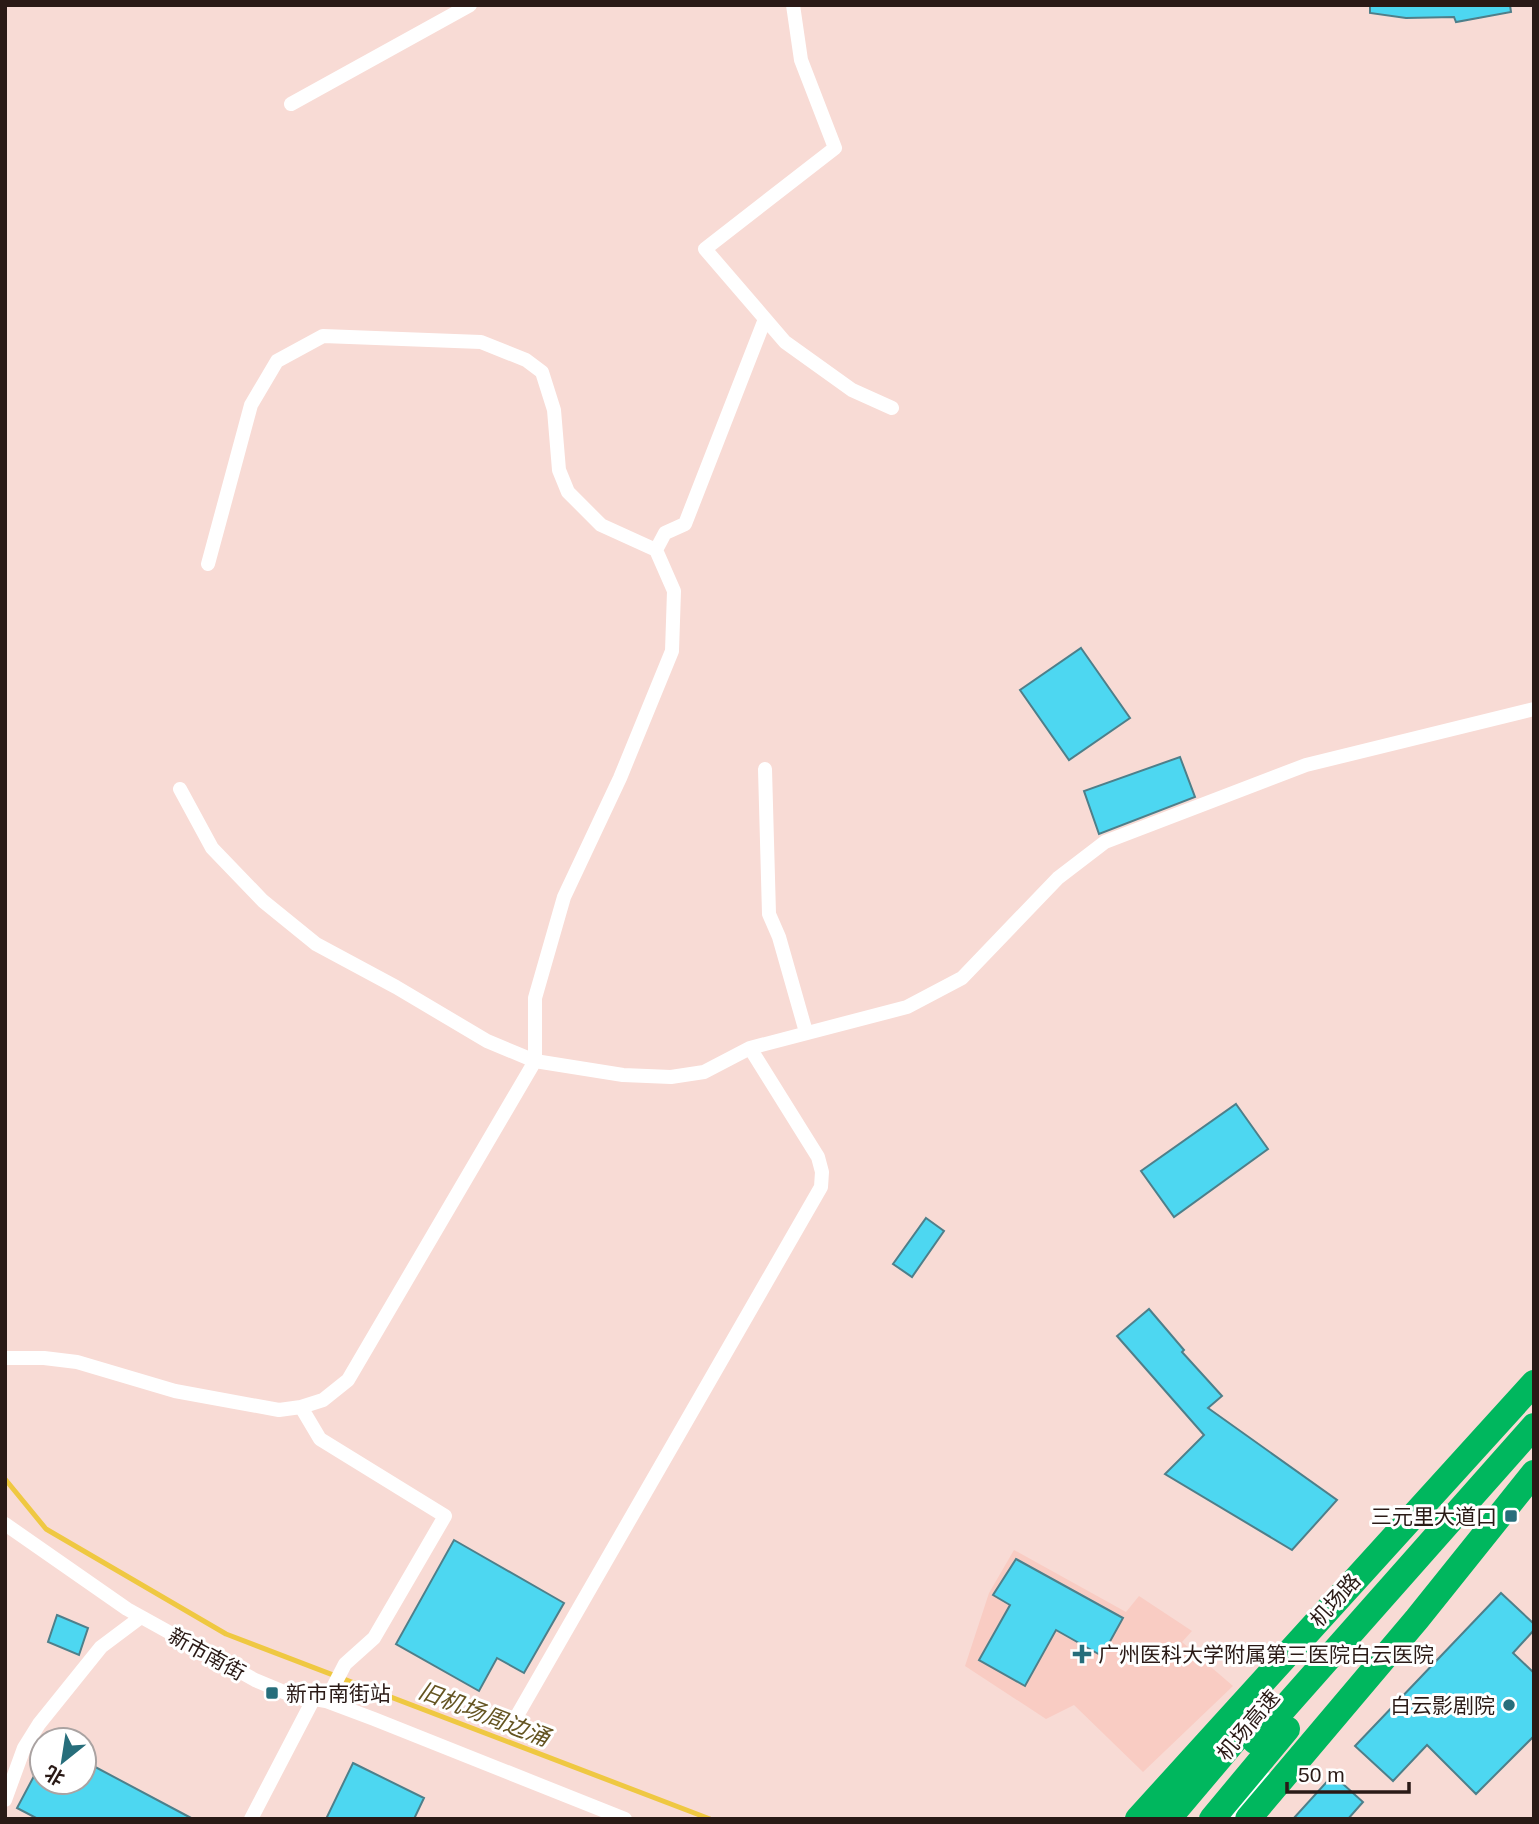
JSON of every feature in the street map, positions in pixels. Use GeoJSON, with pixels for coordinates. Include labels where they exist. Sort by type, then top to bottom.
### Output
{"type":"FeatureCollection","features":[{"type":"Feature","properties":{"kind":"highway","name":"机场高速"},"geometry":{"type":"LineString","coordinates":[[1168,1819],[1287,1677],[1534,1365]]}},
{"type":"Feature","properties":{"kind":"highway","name":"机场路"},"geometry":{"type":"LineString","coordinates":[[1138,1819],[1534,1383]]}},
{"type":"Feature","properties":{"kind":"highway","name":"机场高速"},"geometry":{"type":"LineString","coordinates":[[1212,1819],[1304,1709],[1453,1520],[1534,1426]]}},
{"type":"Feature","properties":{"kind":"highway"},"geometry":{"type":"LineString","coordinates":[[1193,1819],[1281,1710],[1534,1426]]}},
{"type":"Feature","properties":{"kind":"highway"},"geometry":{"type":"LineString","coordinates":[[1248,1819],[1417,1619],[1534,1473]]}},
{"type":"Feature","properties":{"kind":"main road"},"geometry":{"type":"LineString","coordinates":[[1229,1819],[1311,1727],[1534,1462]]}},
{"type":"Feature","properties":{"kind":"street"},"geometry":{"type":"LineString","coordinates":[[291,104],[470,5]]}},
{"type":"Feature","properties":{"kind":"street"},"geometry":{"type":"LineString","coordinates":[[793,5],[800,60],[835,148],[705,249],[785,342],[852,390],[892,408]]}},
{"type":"Feature","properties":{"kind":"street"},"geometry":{"type":"LineString","coordinates":[[656,550],[665,533],[685,524],[765,319]]}},
{"type":"Feature","properties":{"kind":"street"},"geometry":{"type":"LineString","coordinates":[[5,1358],[44,1358],[77,1363],[175,1391],[279,1409],[301,1407],[323,1400],[348,1380],[535,1061],[535,998],[564,897],[620,778],[672,651],[674,591],[656,550],[601,525],[568,492],[559,470],[554,410],[542,372],[526,360],[481,342],[323,336],[277,361],[251,405],[208,564]]}},
{"type":"Feature","properties":{"kind":"street"},"geometry":{"type":"LineString","coordinates":[[180,789],[212,848],[263,901],[316,944],[487,1041],[535,1061],[623,1075],[671,1077],[704,1072],[750,1048],[907,1007],[962,978],[1058,878],[1105,842],[1306,765],[1534,709]]}},
{"type":"Feature","properties":{"kind":"street"},"geometry":{"type":"LineString","coordinates":[[765,769],[769,914],[806,1032]]}},
{"type":"Feature","properties":{"kind":"street"},"geometry":{"type":"LineString","coordinates":[[518,1714],[821,1187],[822,1172],[818,1157],[750,1048]]}},
{"type":"Feature","properties":{"kind":"street"},"geometry":{"type":"LineString","coordinates":[[251,1819],[345,1664],[374,1638],[445,1516],[320,1439],[301,1407]]}},
{"type":"Feature","properties":{"kind":"street","name":"新市南街"},"geometry":{"type":"LineString","coordinates":[[5,1524],[51,1558],[141,1617],[255,1680],[291,1695],[324,1697],[625,1819]]}},
{"type":"Feature","properties":{"kind":"street"},"geometry":{"type":"LineString","coordinates":[[5,1800],[24,1748],[39,1724],[101,1647],[141,1617]]}},
{"type":"Feature","properties":{"kind":"shaded area","name":"广州医科大学附属第三医院白云医院"},"geometry":{"type":"Polygon","coordinates":[[[1014,1550],[1126,1612],[1139,1596],[1192,1631],[1182,1642],[1233,1686],[1143,1772],[1074,1705],[1046,1719],[965,1666],[989,1593],[1014,1550]]]}},
{"type":"Feature","properties":{"kind":"building"},"geometry":{"type":"Polygon","coordinates":[[[1370,5],[1510,5],[1511,12],[1456,22],[1454,17],[1406,18],[1370,13],[1370,5]]]}},
{"type":"Feature","properties":{"kind":"building"},"geometry":{"type":"Polygon","coordinates":[[[1081,648],[1130,718],[1069,760],[1020,690],[1081,648]]]}},
{"type":"Feature","properties":{"kind":"building"},"geometry":{"type":"Polygon","coordinates":[[[1180,757],[1195,797],[1099,834],[1084,791],[1180,757]]]}},
{"type":"Feature","properties":{"kind":"building"},"geometry":{"type":"Polygon","coordinates":[[[1236,1104],[1268,1149],[1174,1217],[1141,1171],[1236,1104]]]}},
{"type":"Feature","properties":{"kind":"building"},"geometry":{"type":"Polygon","coordinates":[[[926,1218],[944,1231],[912,1277],[893,1264],[926,1218]]]}},
{"type":"Feature","properties":{"kind":"building"},"geometry":{"type":"Polygon","coordinates":[[[1149,1309],[1184,1350],[1182,1352],[1222,1396],[1208,1408],[1337,1500],[1292,1550],[1165,1474],[1204,1435],[1117,1336],[1149,1309]]]}},
{"type":"Feature","properties":{"kind":"building"},"geometry":{"type":"Polygon","coordinates":[[[454,1540],[564,1603],[524,1673],[497,1658],[479,1691],[396,1644],[454,1540]]]}},
{"type":"Feature","properties":{"kind":"building"},"geometry":{"type":"Polygon","coordinates":[[[1016,1559],[1123,1618],[1102,1656],[1056,1630],[1025,1686],[979,1660],[1010,1605],[993,1595],[1016,1559]]]}},
{"type":"Feature","properties":{"kind":"building"},"geometry":{"type":"Polygon","coordinates":[[[1501,1593],[1534,1624],[1534,1630],[1513,1653],[1534,1673],[1534,1736],[1476,1794],[1427,1745],[1393,1781],[1355,1746],[1501,1593]]]}},
{"type":"Feature","properties":{"kind":"building"},"geometry":{"type":"Polygon","coordinates":[[[57,1615],[88,1628],[79,1655],[48,1642],[57,1615]]]}},
{"type":"Feature","properties":{"kind":"building"},"geometry":{"type":"Polygon","coordinates":[[[353,1763],[424,1798],[414,1819],[326,1819],[353,1763]]]}},
{"type":"Feature","properties":{"kind":"building"},"geometry":{"type":"Polygon","coordinates":[[[98,1768],[193,1819],[38,1819],[17,1808],[28,1787],[28,1796],[98,1796],[98,1768]]]}},
{"type":"Feature","properties":{"kind":"building"},"geometry":{"type":"Polygon","coordinates":[[[1333,1775],[1363,1802],[1348,1819],[1293,1819],[1333,1775]]]}},
{"type":"Feature","properties":{"kind":"waterway","name":"旧机场周边涌"},"geometry":{"type":"LineString","coordinates":[[5,1479],[46,1529],[226,1634],[710,1819]]}},
{"type":"Feature","properties":{"kind":"place","name":"三元里大道口"},"geometry":{"type":"Point","coordinates":[1511,1516]}},
{"type":"Feature","properties":{"kind":"place","name":"广州医科大学附属第三医院白云医院"},"geometry":{"type":"Point","coordinates":[1082,1654]}},
{"type":"Feature","properties":{"kind":"place","name":"新市南街站"},"geometry":{"type":"Point","coordinates":[272,1693]}},
{"type":"Feature","properties":{"kind":"place","name":"白云影剧院"},"geometry":{"type":"Point","coordinates":[1509,1705]}}]}
